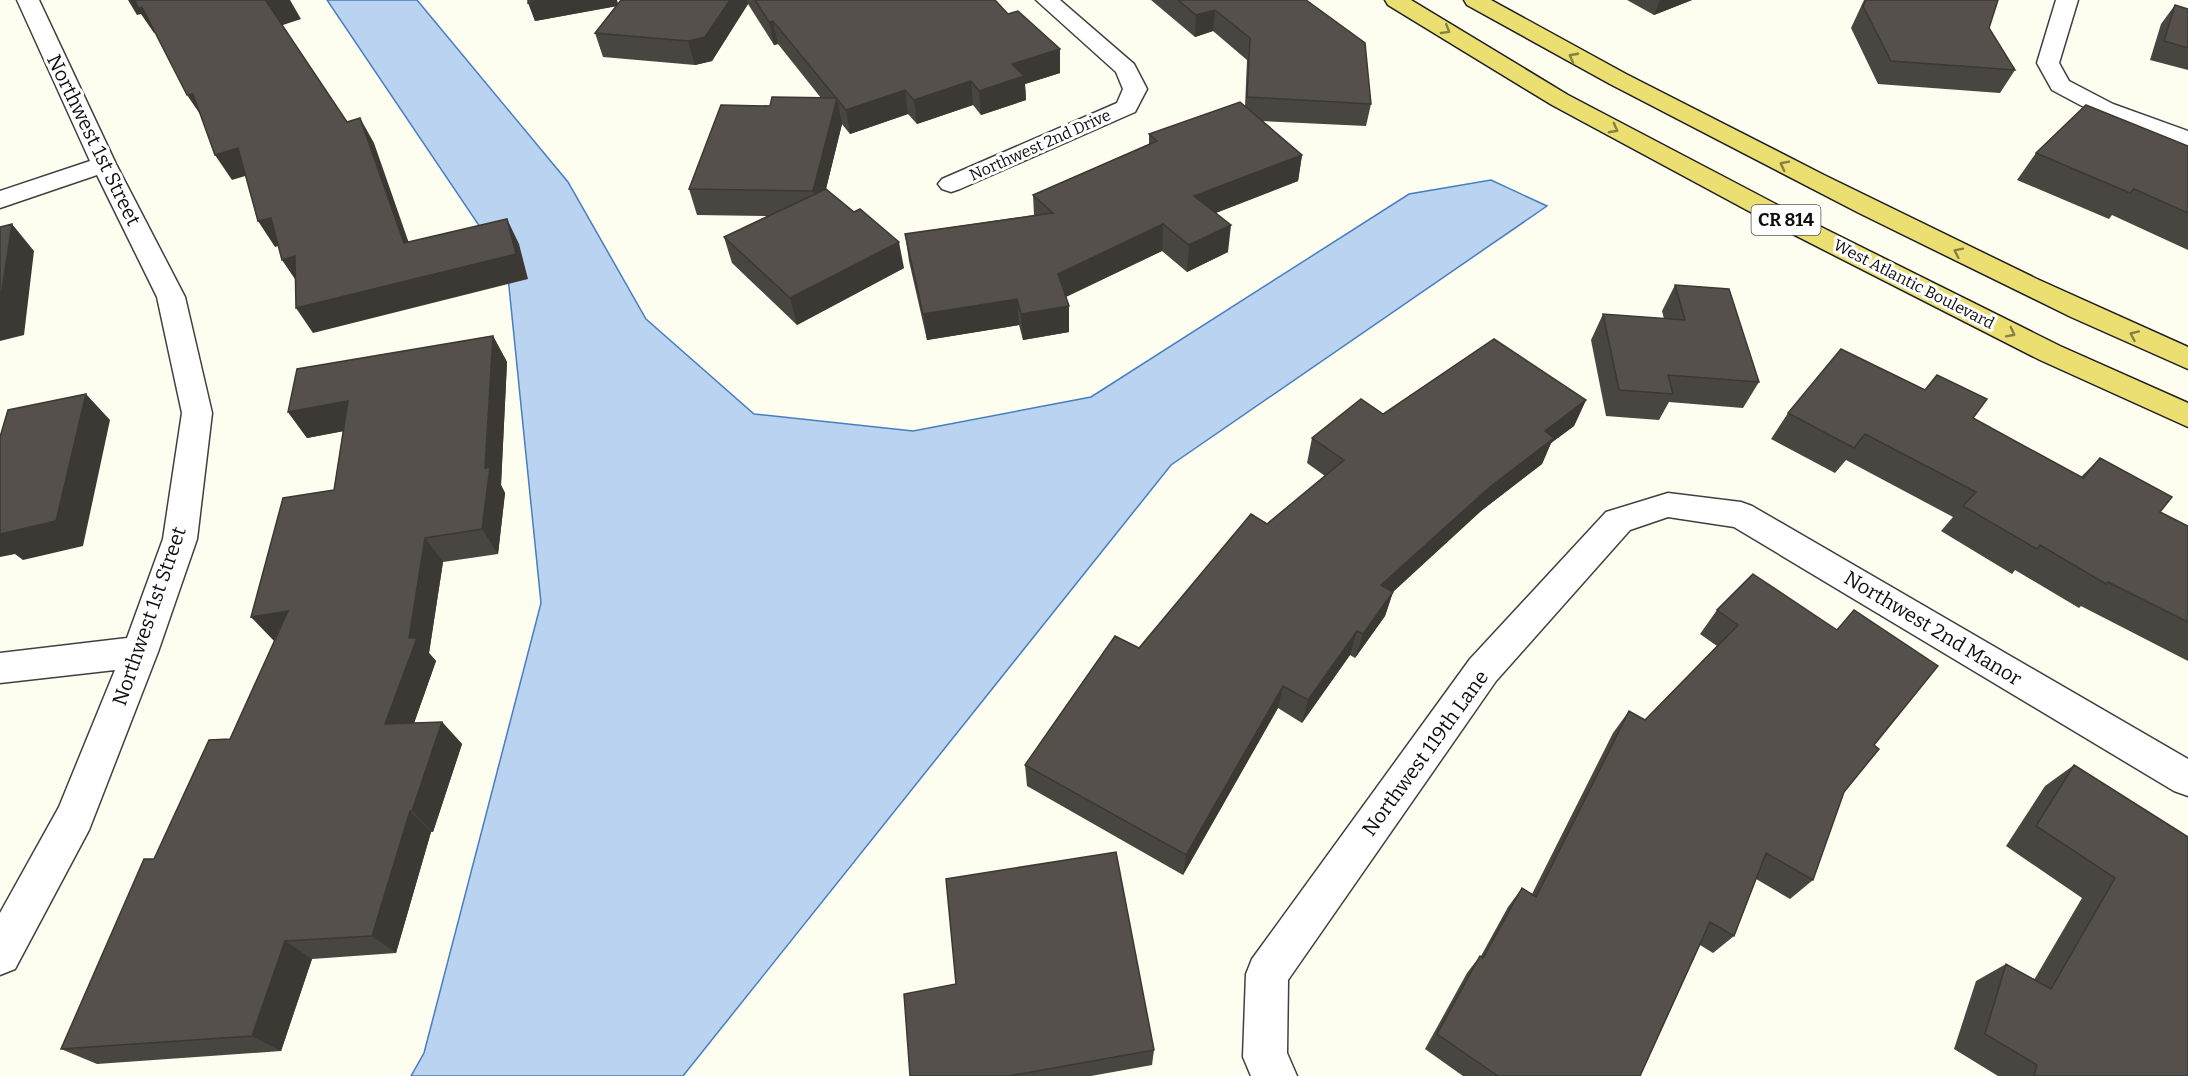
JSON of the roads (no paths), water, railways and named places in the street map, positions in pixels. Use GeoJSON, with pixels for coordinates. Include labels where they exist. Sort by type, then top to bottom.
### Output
{"type":"FeatureCollection","features":[{"type":"Feature","properties":{"kind":"main road","name":"West Atlantic Boulevard"},"geometry":{"type":"LineString","coordinates":[[1396,0],[1560,100],[1778,216],[2050,353],[2188,416]]}},
{"type":"Feature","properties":{"kind":"main road","name":"CR 814"},"geometry":{"type":"LineString","coordinates":[[1475,0],[1566,53],[1878,213],[2084,313],[2188,359]]}},
{"type":"Feature","properties":{"kind":"street","name":"Northwest 1st Street"},"geometry":{"type":"LineString","coordinates":[[0,954],[75,817],[140,652],[180,539],[197,413],[171,297],[104,164],[28,0]]}},
{"type":"Feature","properties":{"kind":"street","name":"Northwest 2nd Drive"},"geometry":{"type":"LineString","coordinates":[[951,184],[1127,107],[1135,89],[1126,69],[1047,0]]}},
{"type":"Feature","properties":{"kind":"street"},"geometry":{"type":"LineString","coordinates":[[2067,0],[2048,63],[2060,86],[2105,109],[2188,140]]}},
{"type":"Feature","properties":{"kind":"street"},"geometry":{"type":"LineString","coordinates":[[0,200],[104,164]]}},
{"type":"Feature","properties":{"kind":"street","name":"Northwest 2nd Manor"},"geometry":{"type":"LineString","coordinates":[[1668,505],[1741,515],[2188,779]]}},
{"type":"Feature","properties":{"kind":"street","name":"Northwest 119th Lane"},"geometry":{"type":"LineString","coordinates":[[1270,1066],[1267,974],[1483,670],[1618,521],[1668,505]]}},
{"type":"Feature","properties":{"kind":"street"},"geometry":{"type":"LineString","coordinates":[[0,668],[140,652]]}},
{"type":"Feature","properties":{"kind":"water"},"geometry":{"type":"Polygon","coordinates":[[[327,0],[417,0],[568,182],[646,319],[754,414],[913,431],[1091,397],[1409,194],[1491,180],[1547,206],[1171,465],[683,1076],[411,1076],[424,1053],[541,603],[507,267],[327,0]]]}}]}
